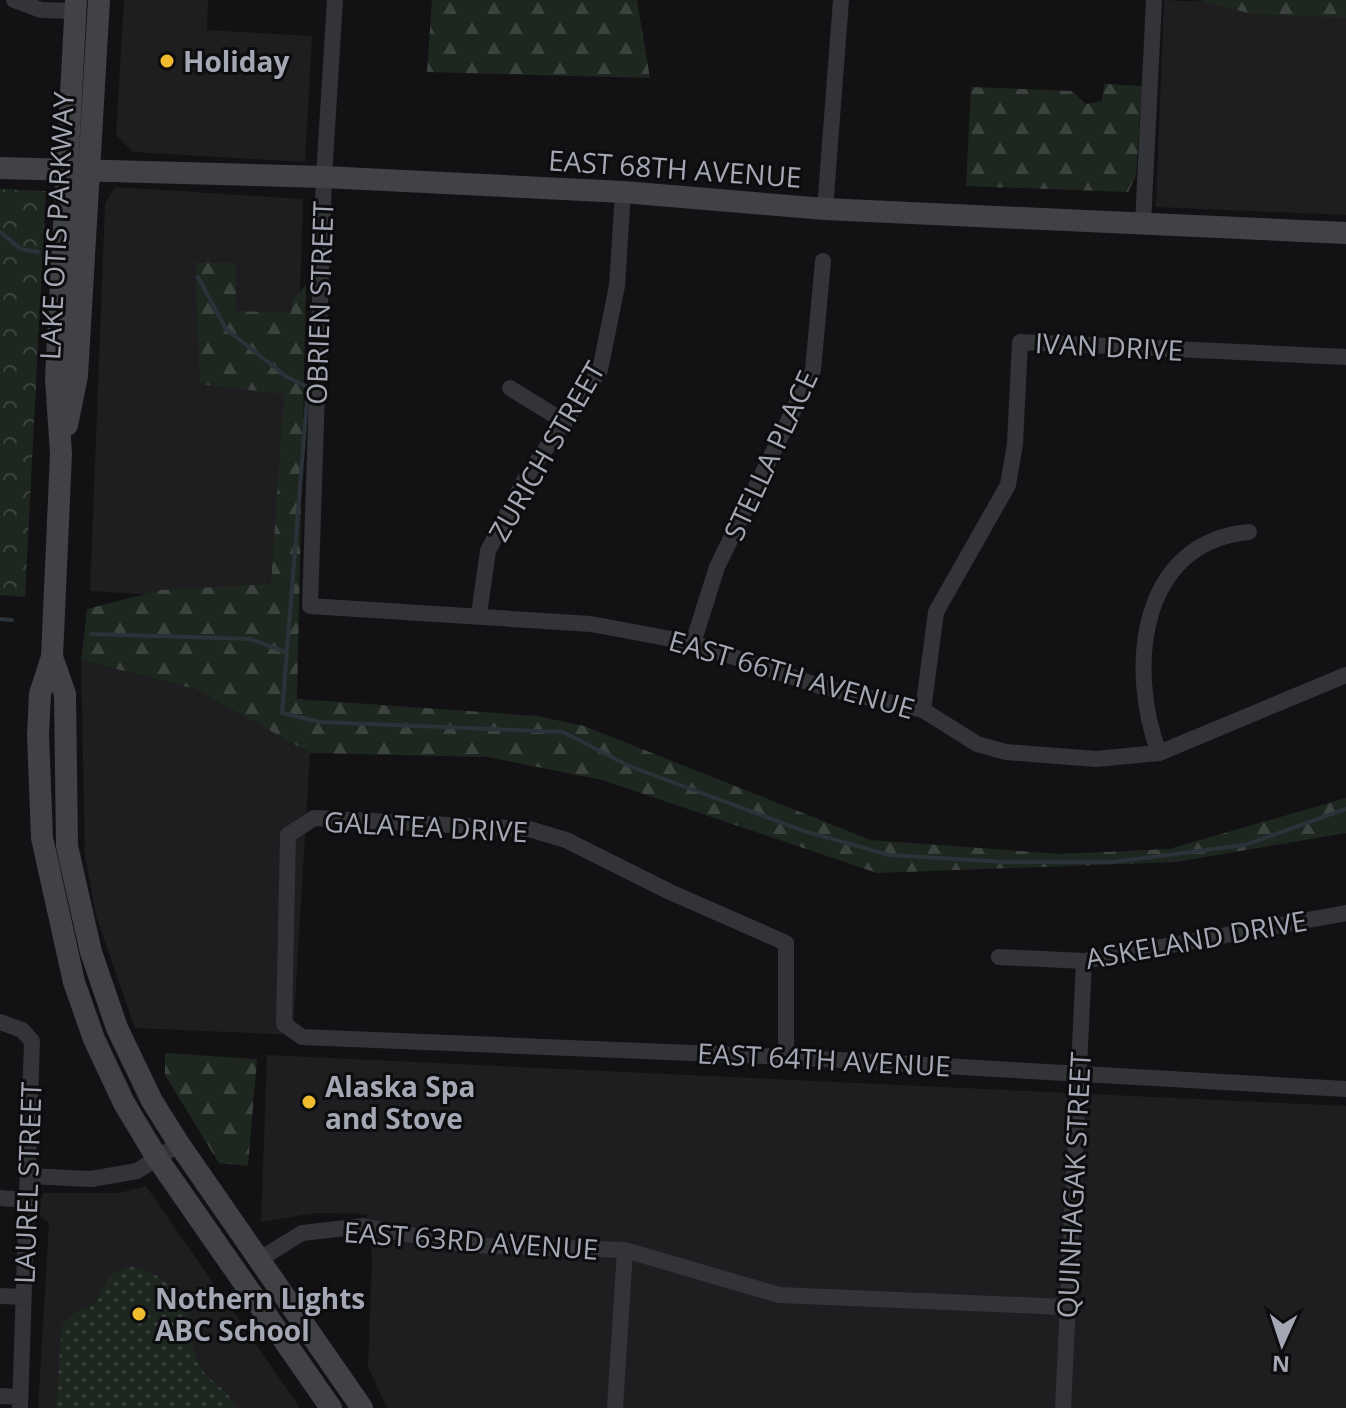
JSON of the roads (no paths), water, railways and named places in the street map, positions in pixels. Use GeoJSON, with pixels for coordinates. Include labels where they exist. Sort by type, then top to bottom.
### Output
{"type":"FeatureCollection","features":[{"type":"Feature","properties":{"kind":"main road","name":"LAKE OTIS PARKWAY"},"geometry":{"type":"LineString","coordinates":[[99,0],[56,378],[61,454],[52,657],[40,694],[38,735],[42,838],[74,982],[94,1039],[157,1158],[331,1408]]}},
{"type":"Feature","properties":{"kind":"main road","name":"LAKE OTIS PARKWAY"},"geometry":{"type":"LineString","coordinates":[[76,6],[78,171]]}},
{"type":"Feature","properties":{"kind":"main road","name":"EAST 68TH AVENUE"},"geometry":{"type":"LineString","coordinates":[[0,168],[324,177],[623,192],[825,209],[1346,233]]}},
{"type":"Feature","properties":{"kind":"main road","name":"LAKE OTIS PARKWAY"},"geometry":{"type":"LineString","coordinates":[[52,657],[65,694],[66,813],[74,876],[91,952],[109,1007],[152,1101],[179,1144],[362,1408]]}},
{"type":"Feature","properties":{"kind":"main road"},"geometry":{"type":"LineString","coordinates":[[38,735],[47,746],[49,797],[66,813]]}},
{"type":"Feature","properties":{"kind":"main road"},"geometry":{"type":"LineString","coordinates":[[204,1223],[243,1255],[260,1259]]}},
{"type":"Feature","properties":{"kind":"street"},"geometry":{"type":"LineString","coordinates":[[14,0],[41,10],[76,6]]}},
{"type":"Feature","properties":{"kind":"street","name":"OBRIEN STREET"},"geometry":{"type":"LineString","coordinates":[[310,606],[324,177],[335,0]]}},
{"type":"Feature","properties":{"kind":"street"},"geometry":{"type":"LineString","coordinates":[[825,209],[841,0]]}},
{"type":"Feature","properties":{"kind":"street"},"geometry":{"type":"LineString","coordinates":[[1143,223],[1154,0]]}},
{"type":"Feature","properties":{"kind":"street","name":"ZURICH STREET"},"geometry":{"type":"LineString","coordinates":[[479,614],[488,551],[525,479],[600,370],[617,286],[623,192]]}},
{"type":"Feature","properties":{"kind":"street","name":"STELLA PLACE"},"geometry":{"type":"LineString","coordinates":[[693,643],[717,567],[813,370],[823,261]]}},
{"type":"Feature","properties":{"kind":"street","name":"IVAN DRIVE"},"geometry":{"type":"LineString","coordinates":[[923,710],[936,612],[1008,485],[1015,444],[1020,342],[1346,357]]}},
{"type":"Feature","properties":{"kind":"street"},"geometry":{"type":"LineString","coordinates":[[510,388],[565,422]]}},
{"type":"Feature","properties":{"kind":"street"},"geometry":{"type":"LineString","coordinates":[[1159,753],[1150,730],[1141,667],[1143,632],[1168,581],[1193,548],[1224,534],[1249,532]]}},
{"type":"Feature","properties":{"kind":"street","name":"EAST 66TH AVENUE"},"geometry":{"type":"LineString","coordinates":[[310,606],[479,614],[591,624],[693,643],[822,687],[923,710],[977,744],[1006,752],[1096,759],[1159,753],[1346,675]]}},
{"type":"Feature","properties":{"kind":"street","name":"GALATEA DRIVE"},"geometry":{"type":"LineString","coordinates":[[302,1037],[284,1024],[288,835],[314,818],[529,829],[566,840],[670,892],[786,943],[786,1057]]}},
{"type":"Feature","properties":{"kind":"street","name":"ASKELAND DRIVE"},"geometry":{"type":"LineString","coordinates":[[999,957],[1084,961],[1346,913]]}},
{"type":"Feature","properties":{"kind":"street","name":"QUINHAGAK STREET"},"geometry":{"type":"LineString","coordinates":[[1063,1408],[1084,961]]}},
{"type":"Feature","properties":{"kind":"street","name":"LAUREL STREET"},"geometry":{"type":"LineString","coordinates":[[0,1022],[22,1030],[32,1041],[20,1403]]}},
{"type":"Feature","properties":{"kind":"street","name":"EAST 64TH AVENUE"},"geometry":{"type":"LineString","coordinates":[[302,1037],[786,1057],[1346,1089]]}},
{"type":"Feature","properties":{"kind":"street"},"geometry":{"type":"LineString","coordinates":[[28,1176],[91,1179],[137,1171],[179,1144]]}},
{"type":"Feature","properties":{"kind":"street"},"geometry":{"type":"LineString","coordinates":[[0,1198],[27,1200]]}},
{"type":"Feature","properties":{"kind":"street","name":"EAST 63RD AVENUE"},"geometry":{"type":"LineString","coordinates":[[260,1259],[302,1233],[363,1226],[465,1245],[625,1250],[779,1295],[1067,1307]]}},
{"type":"Feature","properties":{"kind":"street"},"geometry":{"type":"LineString","coordinates":[[615,1408],[625,1250]]}},
{"type":"Feature","properties":{"kind":"street"},"geometry":{"type":"LineString","coordinates":[[0,1296],[23,1297]]}},
{"type":"Feature","properties":{"kind":"street"},"geometry":{"type":"LineString","coordinates":[[0,1396],[20,1403]]}},
{"type":"Feature","properties":{"kind":"waterway"},"geometry":{"type":"LineString","coordinates":[[0,232],[21,249],[38,252]]}},
{"type":"Feature","properties":{"kind":"waterway"},"geometry":{"type":"LineString","coordinates":[[198,277],[226,329],[287,377],[308,387],[282,713],[320,722],[563,732],[629,766],[804,831],[889,855],[1006,862],[1113,862],[1245,845],[1346,809]]}},
{"type":"Feature","properties":{"kind":"waterway"},"geometry":{"type":"LineString","coordinates":[[0,619],[12,620]]}},
{"type":"Feature","properties":{"kind":"waterway"},"geometry":{"type":"LineString","coordinates":[[91,634],[250,639],[286,652]]}},
{"type":"Feature","properties":{"kind":"place","name":"Holiday"},"geometry":{"type":"Point","coordinates":[167,61]}},
{"type":"Feature","properties":{"kind":"place","name":"Alaska Spa and Stove"},"geometry":{"type":"Point","coordinates":[309,1102]}},
{"type":"Feature","properties":{"kind":"place","name":"Nothern Lights ABC School"},"geometry":{"type":"Point","coordinates":[139,1314]}}]}
